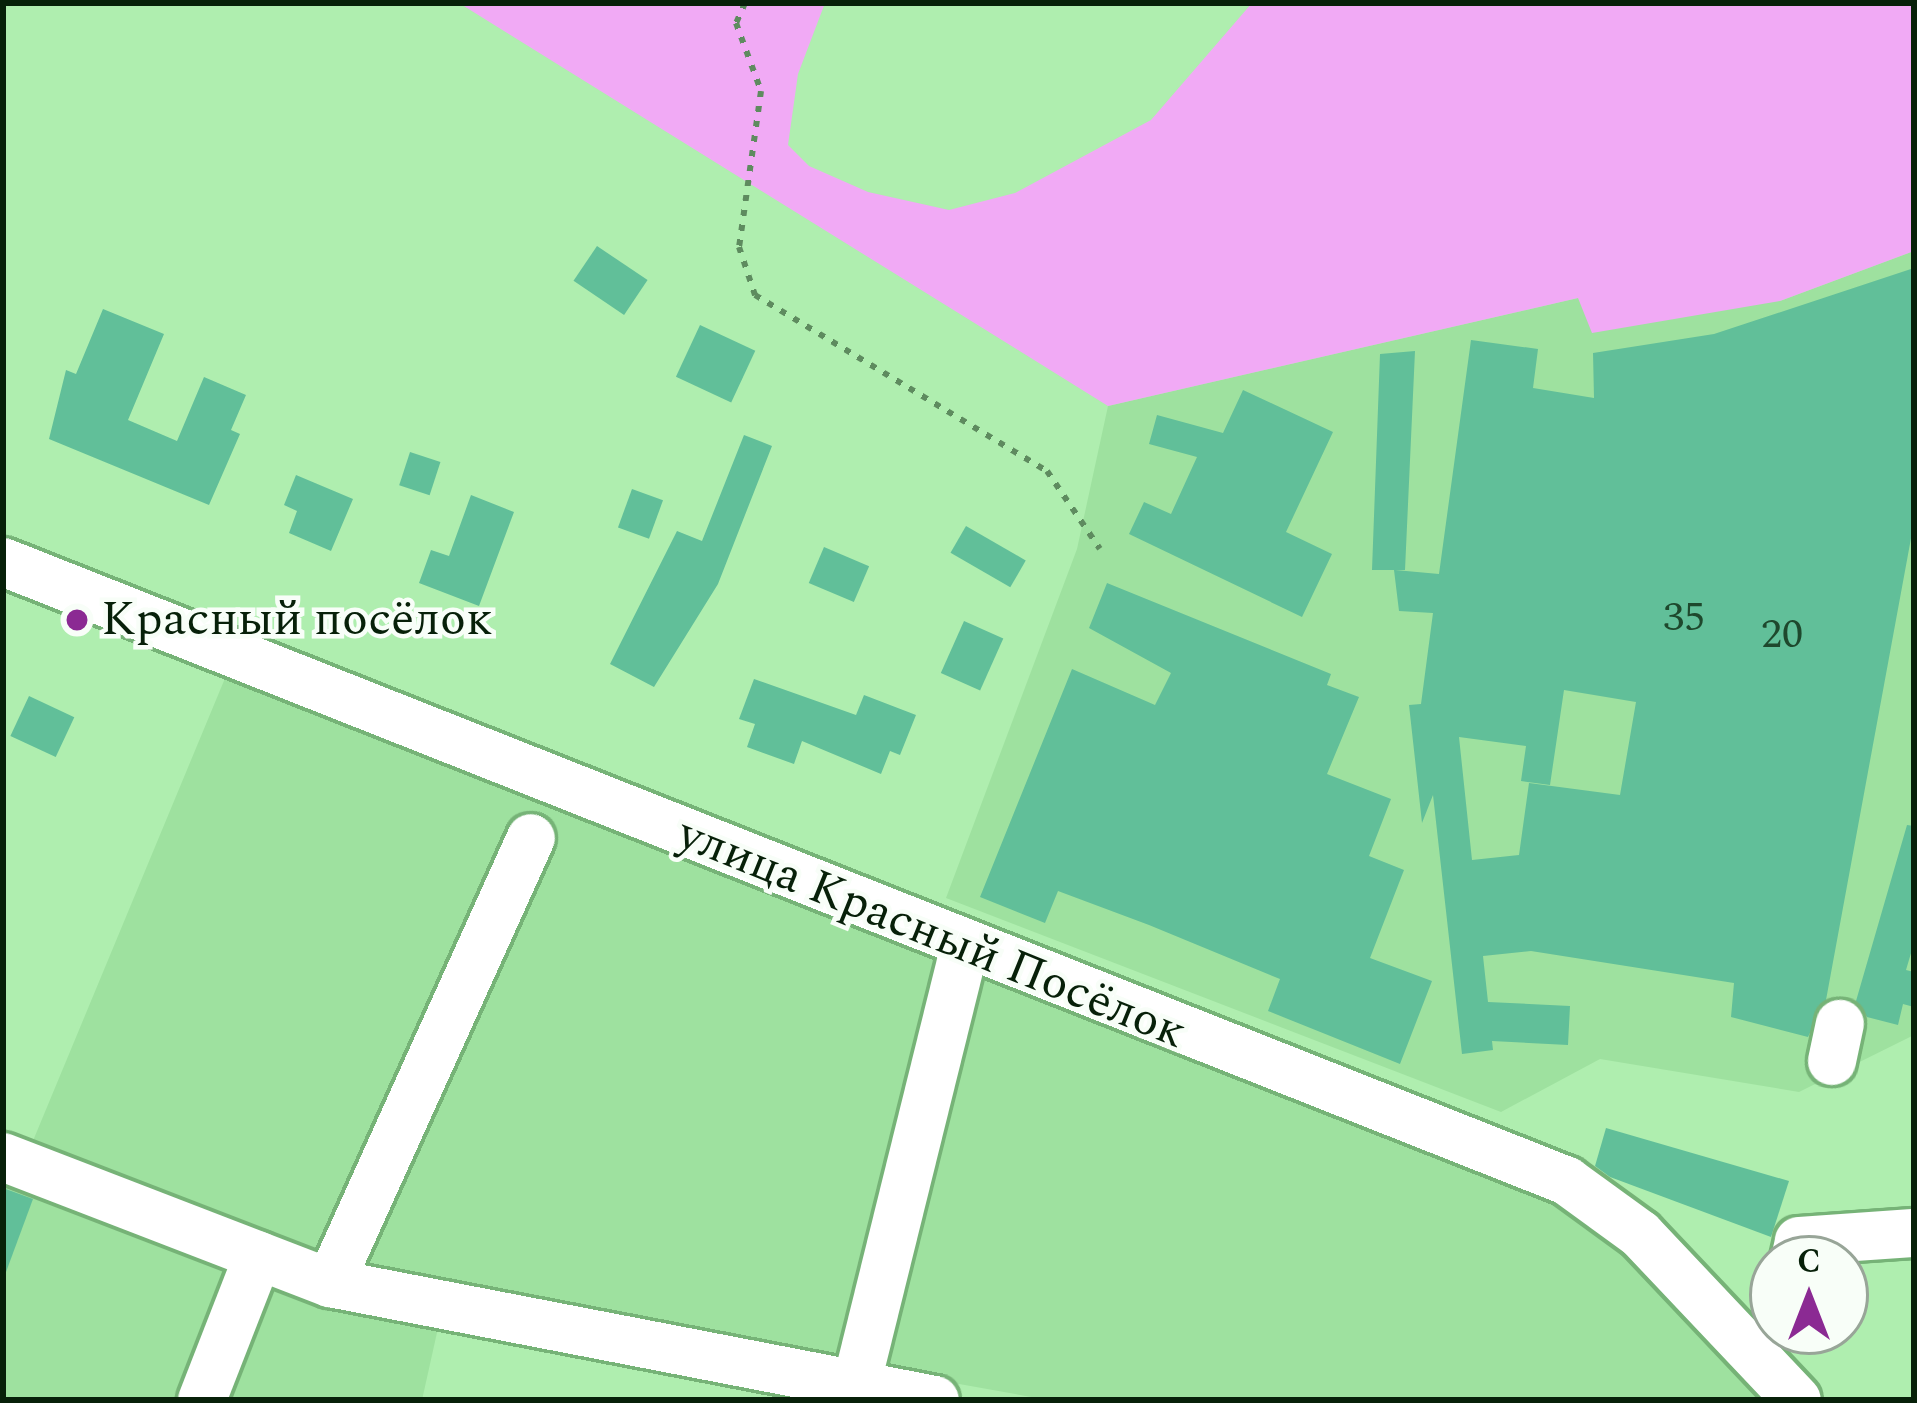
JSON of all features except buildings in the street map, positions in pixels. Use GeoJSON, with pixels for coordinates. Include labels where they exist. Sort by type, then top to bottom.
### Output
{"type":"FeatureCollection","features":[{"type":"Feature","properties":{"kind":"street","name":"улица Красный Посёлок"},"geometry":{"type":"LineString","coordinates":[[3,562],[964,947],[1568,1181],[1640,1234],[1749,1331]]}},
{"type":"Feature","properties":{"kind":"street"},"geometry":{"type":"LineString","coordinates":[[330,1283],[530,838]]}},
{"type":"Feature","properties":{"kind":"street"},"geometry":{"type":"LineString","coordinates":[[856,1386],[964,947]]}},
{"type":"Feature","properties":{"kind":"street"},"geometry":{"type":"LineString","coordinates":[[3,1157],[330,1283],[935,1400]]}},
{"type":"Feature","properties":{"kind":"street"},"geometry":{"type":"LineString","coordinates":[[1869,1236],[1914,1233]]}},
{"type":"Feature","properties":{"kind":"street"},"geometry":{"type":"LineString","coordinates":[[202,1400],[258,1256]]}},
{"type":"Feature","properties":{"kind":"street","name":"улица Красный Посёлок"},"geometry":{"type":"LineString","coordinates":[[1770,1355],[1797,1400]]}},
{"type":"Feature","properties":{"kind":"path"},"geometry":{"type":"LineString","coordinates":[[745,3],[736,23],[761,91],[740,247],[755,296],[1047,471],[1100,549]]}},
{"type":"Feature","properties":{"kind":"shaded area"},"geometry":{"type":"Polygon","coordinates":[[[459,3],[825,3],[798,74],[788,145],[809,166],[868,192],[949,210],[1015,193],[1151,120],[1252,3],[1914,3],[1914,251],[1780,301],[1592,333],[1578,298],[1108,406],[459,3]]]}},
{"type":"Feature","properties":{"kind":"shaded area"},"geometry":{"type":"Polygon","coordinates":[[[1914,251],[1914,1035],[1799,1092],[1600,1059],[1501,1112],[946,898],[1077,549],[1108,406],[1578,298],[1780,301],[1914,251]]]}},
{"type":"Feature","properties":{"kind":"shaded area"},"geometry":{"type":"Polygon","coordinates":[[[233,659],[1564,1206],[1614,1239],[1764,1400],[1048,1400],[446,1292],[422,1400],[3,1400],[3,1139],[30,1148],[233,659]]]}},
{"type":"Feature","properties":{"kind":"place","name":"Красный посёлок"},"geometry":{"type":"Point","coordinates":[77,620]}}]}
